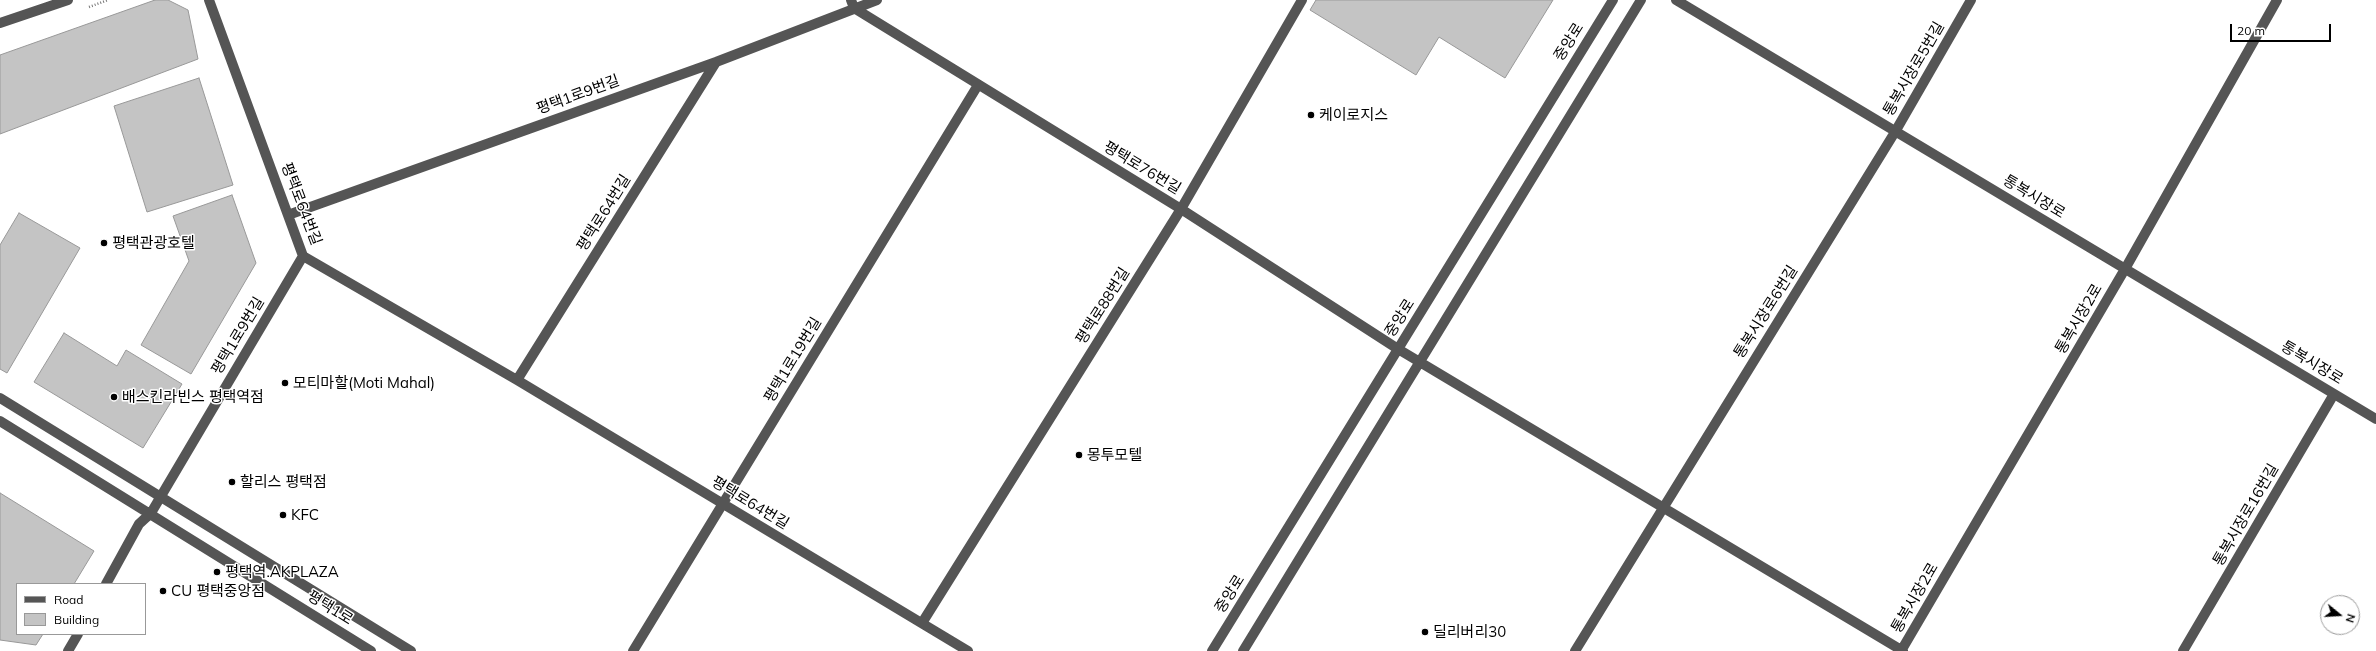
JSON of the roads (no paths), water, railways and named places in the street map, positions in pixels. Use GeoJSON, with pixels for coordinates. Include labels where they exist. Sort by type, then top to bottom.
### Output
{"type":"FeatureCollection","features":[{"type":"Feature","properties":{"kind":"street"},"geometry":{"type":"LineString","coordinates":[[0,23],[68,0]]}},
{"type":"Feature","properties":{"kind":"street","name":"평택로64번길"},"geometry":{"type":"LineString","coordinates":[[210,0],[303,256],[517,380],[968,651]]}},
{"type":"Feature","properties":{"kind":"street","name":"평택1로9번길"},"geometry":{"type":"LineString","coordinates":[[288,215],[716,62],[852,4],[877,0]]}},
{"type":"Feature","properties":{"kind":"street","name":"평택로88번길"},"geometry":{"type":"LineString","coordinates":[[922,623],[1181,209],[1302,0]]}},
{"type":"Feature","properties":{"kind":"street","name":"중앙로"},"geometry":{"type":"LineString","coordinates":[[1212,651],[1613,0]]}},
{"type":"Feature","properties":{"kind":"street"},"geometry":{"type":"LineString","coordinates":[[1243,651],[1641,0]]}},
{"type":"Feature","properties":{"kind":"street","name":"통복시장로"},"geometry":{"type":"LineString","coordinates":[[1676,0],[2376,419]]}},
{"type":"Feature","properties":{"kind":"street","name":"통복시장로5번길"},"geometry":{"type":"LineString","coordinates":[[1895,132],[1971,0]]}},
{"type":"Feature","properties":{"kind":"street","name":"통복시장2로"},"geometry":{"type":"LineString","coordinates":[[1663,507],[1902,651],[2125,269],[2277,0]]}},
{"type":"Feature","properties":{"kind":"street","name":"평택로76번길"},"geometry":{"type":"LineString","coordinates":[[852,4],[978,85],[1181,209],[1398,349],[1420,361]]}},
{"type":"Feature","properties":{"kind":"street","name":"평택로64번길"},"geometry":{"type":"LineString","coordinates":[[517,380],[716,62]]}},
{"type":"Feature","properties":{"kind":"street","name":"평택1로19번길"},"geometry":{"type":"LineString","coordinates":[[633,651],[978,85]]}},
{"type":"Feature","properties":{"kind":"street","name":"통복시장로6번길"},"geometry":{"type":"LineString","coordinates":[[1575,651],[1895,132]]}},
{"type":"Feature","properties":{"kind":"street","name":"평택1로9번길"},"geometry":{"type":"LineString","coordinates":[[107,583],[139,524],[151,513],[303,256]]}},
{"type":"Feature","properties":{"kind":"street"},"geometry":{"type":"LineString","coordinates":[[1420,361],[1663,507]]}},
{"type":"Feature","properties":{"kind":"street","name":"통복시장로16번길"},"geometry":{"type":"LineString","coordinates":[[2183,651],[2334,394]]}},
{"type":"Feature","properties":{"kind":"street"},"geometry":{"type":"LineString","coordinates":[[0,398],[411,651]]}},
{"type":"Feature","properties":{"kind":"street","name":"평택1로"},"geometry":{"type":"LineString","coordinates":[[0,421],[151,513],[371,651]]}},
{"type":"Feature","properties":{"kind":"street"},"geometry":{"type":"LineString","coordinates":[[68,651],[77,635]]}},
{"type":"Feature","properties":{"kind":"place","name":"케이로지스"},"geometry":{"type":"Point","coordinates":[1311,115]}},
{"type":"Feature","properties":{"kind":"place","name":"평택관광호텔"},"geometry":{"type":"Point","coordinates":[104,243]}},
{"type":"Feature","properties":{"kind":"place","name":"모티마할(Moti Mahal)"},"geometry":{"type":"Point","coordinates":[285,383]}},
{"type":"Feature","properties":{"kind":"place","name":"배스킨라빈스 평택역점"},"geometry":{"type":"Point","coordinates":[114,397]}},
{"type":"Feature","properties":{"kind":"place","name":"몽투모텔"},"geometry":{"type":"Point","coordinates":[1079,455]}},
{"type":"Feature","properties":{"kind":"place","name":"할리스 평택점"},"geometry":{"type":"Point","coordinates":[232,482]}},
{"type":"Feature","properties":{"kind":"place","name":"KFC"},"geometry":{"type":"Point","coordinates":[283,515]}},
{"type":"Feature","properties":{"kind":"place","name":"평택역.AKPLAZA"},"geometry":{"type":"Point","coordinates":[217,572]}},
{"type":"Feature","properties":{"kind":"place","name":"CU 평택중앙점"},"geometry":{"type":"Point","coordinates":[163,591]}},
{"type":"Feature","properties":{"kind":"place","name":"딜리버리30"},"geometry":{"type":"Point","coordinates":[1425,632]}}]}
